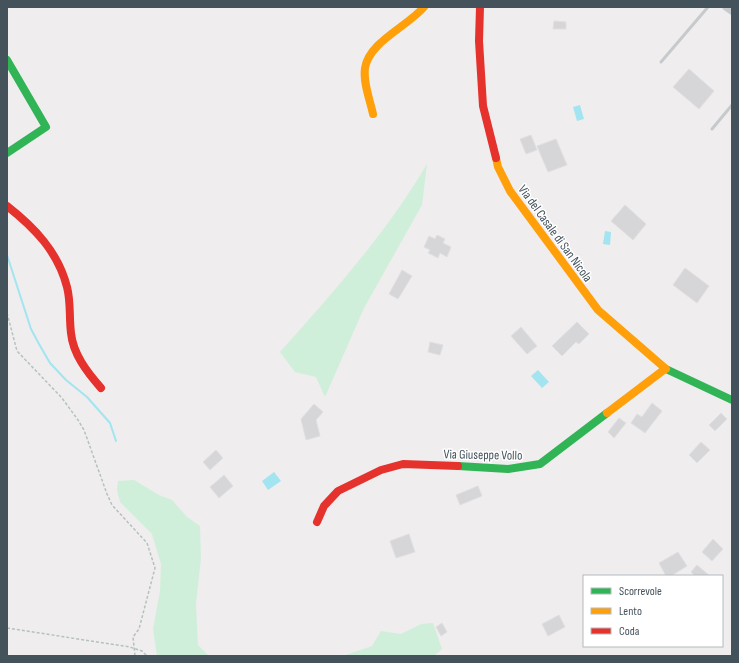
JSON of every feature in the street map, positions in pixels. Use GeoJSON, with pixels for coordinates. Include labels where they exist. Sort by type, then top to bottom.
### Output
{"type":"FeatureCollection","features":[{"type":"Feature","properties":{"kind":"street"},"geometry":{"type":"LineString","coordinates":[[373,114],[365,68],[368,60],[380,42],[414,19],[424,7]]}},
{"type":"Feature","properties":{"kind":"street","name":"Via del Casale di San Nicola"},"geometry":{"type":"LineString","coordinates":[[480,7],[479,49],[483,106],[498,167],[510,191],[598,310],[665,369],[732,400]]}},
{"type":"Feature","properties":{"kind":"street"},"geometry":{"type":"LineString","coordinates":[[725,7],[732,12]]}},
{"type":"Feature","properties":{"kind":"street"},"geometry":{"type":"LineString","coordinates":[[7,60],[46,127],[7,153]]}},
{"type":"Feature","properties":{"kind":"street"},"geometry":{"type":"LineString","coordinates":[[7,206],[35,229],[45,240],[57,259],[67,287],[74,345],[82,363],[101,388]]}},
{"type":"Feature","properties":{"kind":"street","name":"Via Giuseppe Vollo"},"geometry":{"type":"LineString","coordinates":[[317,522],[325,504],[337,490],[376,472],[403,464],[447,464],[505,468],[540,464],[665,369]]}},
{"type":"Feature","properties":{"kind":"lane"},"geometry":{"type":"LineString","coordinates":[[661,62],[708,7]]}},
{"type":"Feature","properties":{"kind":"lane"},"geometry":{"type":"LineString","coordinates":[[712,129],[732,105]]}},
{"type":"Feature","properties":{"kind":"path"},"geometry":{"type":"LineString","coordinates":[[7,313],[17,351],[62,398],[78,420],[84,430],[112,504],[139,536],[147,542],[154,568],[139,629],[133,637],[135,656]]}},
{"type":"Feature","properties":{"kind":"path"},"geometry":{"type":"LineString","coordinates":[[7,628],[134,648],[146,656]]}},
{"type":"Feature","properties":{"kind":"green space"},"geometry":{"type":"Polygon","coordinates":[[[427,164],[422,205],[364,308],[325,397],[316,377],[295,372],[280,352],[339,285],[377,238],[395,214],[427,164]]]}},
{"type":"Feature","properties":{"kind":"green space"},"geometry":{"type":"Polygon","coordinates":[[[134,480],[159,495],[172,500],[187,517],[200,526],[201,558],[196,604],[198,645],[209,656],[157,656],[153,629],[160,591],[161,564],[152,534],[120,502],[117,490],[118,481],[134,480]]]}},
{"type":"Feature","properties":{"kind":"green space"},"geometry":{"type":"Polygon","coordinates":[[[433,623],[442,649],[434,656],[343,656],[372,646],[381,631],[401,634],[421,624],[433,623]]]}},
{"type":"Feature","properties":{"kind":"water"},"geometry":{"type":"Polygon","coordinates":[[[580,105],[584,119],[577,121],[573,107],[580,105]]]}},
{"type":"Feature","properties":{"kind":"water"},"geometry":{"type":"Polygon","coordinates":[[[605,231],[611,232],[610,245],[603,244],[605,231]]]}},
{"type":"Feature","properties":{"kind":"water"},"geometry":{"type":"Polygon","coordinates":[[[538,370],[549,382],[542,388],[531,376],[538,370]]]}},
{"type":"Feature","properties":{"kind":"water"},"geometry":{"type":"Polygon","coordinates":[[[274,472],[281,481],[268,490],[262,481],[274,472]]]}},
{"type":"Feature","properties":{"kind":"building"},"geometry":{"type":"Polygon","coordinates":[[[554,21],[566,22],[566,29],[553,29],[554,21]]]}},
{"type":"Feature","properties":{"kind":"building"},"geometry":{"type":"Polygon","coordinates":[[[689,69],[714,91],[699,109],[673,87],[689,69]]]}},
{"type":"Feature","properties":{"kind":"building"},"geometry":{"type":"Polygon","coordinates":[[[531,135],[537,150],[526,154],[520,139],[531,135]]]}},
{"type":"Feature","properties":{"kind":"building"},"geometry":{"type":"Polygon","coordinates":[[[556,139],[567,165],[548,172],[537,146],[556,139]]]}},
{"type":"Feature","properties":{"kind":"building"},"geometry":{"type":"Polygon","coordinates":[[[625,205],[646,224],[633,240],[611,221],[625,205]]]}},
{"type":"Feature","properties":{"kind":"building"},"geometry":{"type":"Polygon","coordinates":[[[437,235],[445,239],[443,243],[451,247],[447,257],[440,253],[438,258],[428,253],[430,250],[424,247],[429,236],[435,239],[437,235]]]}},
{"type":"Feature","properties":{"kind":"building"},"geometry":{"type":"Polygon","coordinates":[[[685,268],[709,286],[697,303],[673,285],[685,268]]]}},
{"type":"Feature","properties":{"kind":"building"},"geometry":{"type":"Polygon","coordinates":[[[402,270],[412,276],[398,299],[389,294],[402,270]]]}},
{"type":"Feature","properties":{"kind":"building"},"geometry":{"type":"Polygon","coordinates":[[[577,322],[589,334],[579,344],[576,342],[562,356],[552,346],[577,322]]]}},
{"type":"Feature","properties":{"kind":"building"},"geometry":{"type":"Polygon","coordinates":[[[521,327],[537,346],[527,354],[511,336],[521,327]]]}},
{"type":"Feature","properties":{"kind":"building"},"geometry":{"type":"Polygon","coordinates":[[[430,342],[443,345],[440,355],[428,352],[430,342]]]}},
{"type":"Feature","properties":{"kind":"building"},"geometry":{"type":"Polygon","coordinates":[[[652,403],[662,411],[645,433],[631,423],[637,414],[642,417],[652,403]]]}},
{"type":"Feature","properties":{"kind":"building"},"geometry":{"type":"Polygon","coordinates":[[[314,404],[323,412],[316,420],[320,436],[306,440],[301,419],[314,404]]]}},
{"type":"Feature","properties":{"kind":"building"},"geometry":{"type":"Polygon","coordinates":[[[721,413],[727,419],[715,431],[709,425],[721,413]]]}},
{"type":"Feature","properties":{"kind":"building"},"geometry":{"type":"Polygon","coordinates":[[[619,418],[626,423],[614,438],[608,432],[619,418]]]}},
{"type":"Feature","properties":{"kind":"building"},"geometry":{"type":"Polygon","coordinates":[[[701,442],[710,450],[697,463],[689,455],[701,442]]]}},
{"type":"Feature","properties":{"kind":"building"},"geometry":{"type":"Polygon","coordinates":[[[216,450],[223,458],[210,470],[203,462],[216,450]]]}},
{"type":"Feature","properties":{"kind":"building"},"geometry":{"type":"Polygon","coordinates":[[[224,475],[233,486],[219,498],[210,487],[224,475]]]}},
{"type":"Feature","properties":{"kind":"building"},"geometry":{"type":"Polygon","coordinates":[[[478,486],[482,496],[460,505],[456,495],[478,486]]]}},
{"type":"Feature","properties":{"kind":"building"},"geometry":{"type":"Polygon","coordinates":[[[409,534],[415,552],[396,558],[390,541],[409,534]]]}},
{"type":"Feature","properties":{"kind":"building"},"geometry":{"type":"Polygon","coordinates":[[[713,539],[723,549],[712,561],[702,552],[713,539]]]}},
{"type":"Feature","properties":{"kind":"building"},"geometry":{"type":"Polygon","coordinates":[[[678,552],[687,566],[673,575],[665,575],[659,563],[678,552]]]}},
{"type":"Feature","properties":{"kind":"building"},"geometry":{"type":"Polygon","coordinates":[[[697,565],[709,575],[694,575],[691,572],[697,565]]]}},
{"type":"Feature","properties":{"kind":"building"},"geometry":{"type":"Polygon","coordinates":[[[559,615],[565,627],[548,636],[542,624],[559,615]]]}},
{"type":"Feature","properties":{"kind":"building"},"geometry":{"type":"Polygon","coordinates":[[[442,623],[447,632],[441,636],[436,627],[442,623]]]}},
{"type":"Feature","properties":{"kind":"waterway"},"geometry":{"type":"LineString","coordinates":[[7,255],[31,329],[50,363],[66,380],[87,397],[110,423],[116,441]]}},
{"type":"Feature","properties":{"kind":"traffic: fast"},"geometry":{"type":"LineString","coordinates":[[7,60],[46,127],[7,153]]}},
{"type":"Feature","properties":{"kind":"traffic: fast"},"geometry":{"type":"LineString","coordinates":[[666,369],[732,400]]}},
{"type":"Feature","properties":{"kind":"traffic: fast"},"geometry":{"type":"LineString","coordinates":[[458,466],[508,469],[540,464],[607,413]]}},
{"type":"Feature","properties":{"kind":"traffic: slow"},"geometry":{"type":"LineString","coordinates":[[373,114],[365,80],[365,68],[368,59],[381,42],[424,7]]}},
{"type":"Feature","properties":{"kind":"traffic: slow"},"geometry":{"type":"LineString","coordinates":[[496,158],[498,167],[510,191],[598,310],[666,369]]}},
{"type":"Feature","properties":{"kind":"traffic: slow"},"geometry":{"type":"LineString","coordinates":[[607,413],[665,369]]}},
{"type":"Feature","properties":{"kind":"traffic: jam"},"geometry":{"type":"LineString","coordinates":[[480,7],[479,41],[483,106],[496,158]]}},
{"type":"Feature","properties":{"kind":"traffic: jam"},"geometry":{"type":"LineString","coordinates":[[7,206],[36,232],[58,263],[67,287],[72,341],[86,369],[101,388]]}},
{"type":"Feature","properties":{"kind":"traffic: jam"},"geometry":{"type":"LineString","coordinates":[[317,522],[324,506],[338,491],[381,470],[403,464],[458,466]]}}]}
